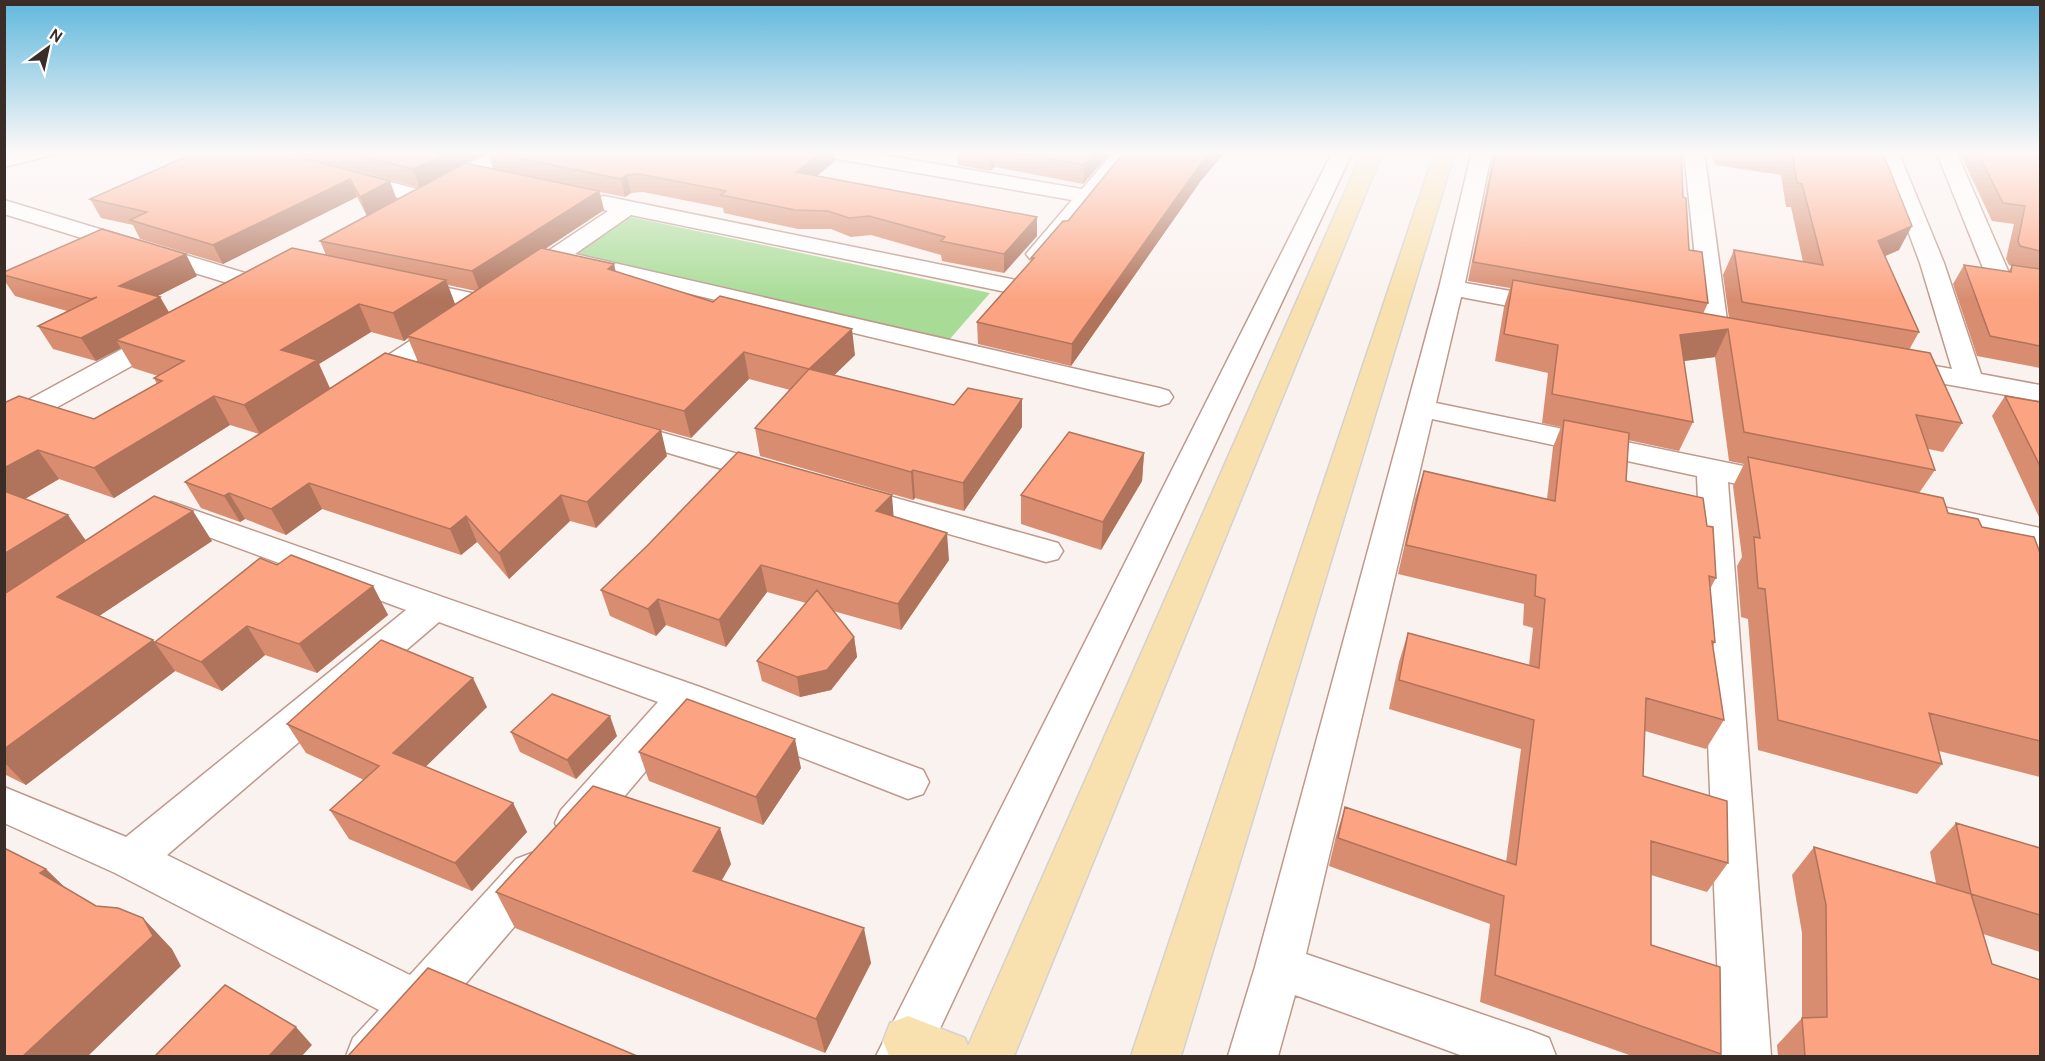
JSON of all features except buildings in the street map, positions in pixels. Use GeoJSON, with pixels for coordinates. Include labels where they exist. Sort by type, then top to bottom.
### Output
{"type":"FeatureCollection","features":[{"type":"Feature","properties":{"kind":"main road"},"geometry":{"type":"LineString","coordinates":[[990,1056],[1352,201]]}},
{"type":"Feature","properties":{"kind":"main road"},"geometry":{"type":"LineString","coordinates":[[1156,1056],[1429,201]]}},
{"type":"Feature","properties":{"kind":"street"},"geometry":{"type":"LineString","coordinates":[[393,214],[419,201]]}},
{"type":"Feature","properties":{"kind":"street"},"geometry":{"type":"LineString","coordinates":[[593,201],[1004,294],[1082,201]]}},
{"type":"Feature","properties":{"kind":"street"},"geometry":{"type":"LineString","coordinates":[[919,1051],[1319,201]]}},
{"type":"Feature","properties":{"kind":"street"},"geometry":{"type":"LineString","coordinates":[[1253,1056],[1279,967],[1451,288],[1471,201]]}},
{"type":"Feature","properties":{"kind":"street"},"geometry":{"type":"LineString","coordinates":[[1700,201],[1716,335]]}},
{"type":"Feature","properties":{"kind":"street"},"geometry":{"type":"LineString","coordinates":[[1925,201],[1975,269]]}},
{"type":"Feature","properties":{"kind":"street"},"geometry":{"type":"LineString","coordinates":[[1958,201],[1975,269],[1969,380]]}},
{"type":"Feature","properties":{"kind":"street"},"geometry":{"type":"LineString","coordinates":[[4,207],[269,280],[228,302]]}},
{"type":"Feature","properties":{"kind":"street"},"geometry":{"type":"LineString","coordinates":[[341,399],[557,257],[627,208]]}},
{"type":"Feature","properties":{"kind":"street"},"geometry":{"type":"LineString","coordinates":[[557,257],[962,341],[1159,398]]}},
{"type":"Feature","properties":{"kind":"street"},"geometry":{"type":"LineString","coordinates":[[393,284],[486,303]]}},
{"type":"Feature","properties":{"kind":"street"},"geometry":{"type":"LineString","coordinates":[[1451,288],[1578,310]]}},
{"type":"Feature","properties":{"kind":"street"},"geometry":{"type":"LineString","coordinates":[[7,422],[187,325]]}},
{"type":"Feature","properties":{"kind":"street"},"geometry":{"type":"LineString","coordinates":[[1865,361],[2040,393]]}},
{"type":"Feature","properties":{"kind":"street"},"geometry":{"type":"LineString","coordinates":[[391,365],[425,375]]}},
{"type":"Feature","properties":{"kind":"street"},"geometry":{"type":"LineString","coordinates":[[1420,408],[1805,489]]}},
{"type":"Feature","properties":{"kind":"street"},"geometry":{"type":"LineString","coordinates":[[598,424],[1046,551]]}},
{"type":"Feature","properties":{"kind":"street"},"geometry":{"type":"LineString","coordinates":[[1712,469],[1746,1056]]}},
{"type":"Feature","properties":{"kind":"street"},"geometry":{"type":"LineString","coordinates":[[201,492],[162,518],[432,608],[686,697],[908,782]]}},
{"type":"Feature","properties":{"kind":"street"},"geometry":{"type":"LineString","coordinates":[[1910,511],[2033,537],[2040,572]]}},
{"type":"Feature","properties":{"kind":"street"},"geometry":{"type":"LineString","coordinates":[[131,860],[432,608]]}},
{"type":"Feature","properties":{"kind":"street"},"geometry":{"type":"LineString","coordinates":[[371,1056],[686,697]]}},
{"type":"Feature","properties":{"kind":"street"},"geometry":{"type":"LineString","coordinates":[[4,804],[131,860],[417,1004]]}},
{"type":"Feature","properties":{"kind":"street"},"geometry":{"type":"LineString","coordinates":[[1279,967],[1531,1056]]}},
{"type":"Feature","properties":{"kind":"green space"},"geometry":{"type":"Polygon","coordinates":[[[631,217],[990,293],[949,340],[576,253],[631,217]]]}}]}
